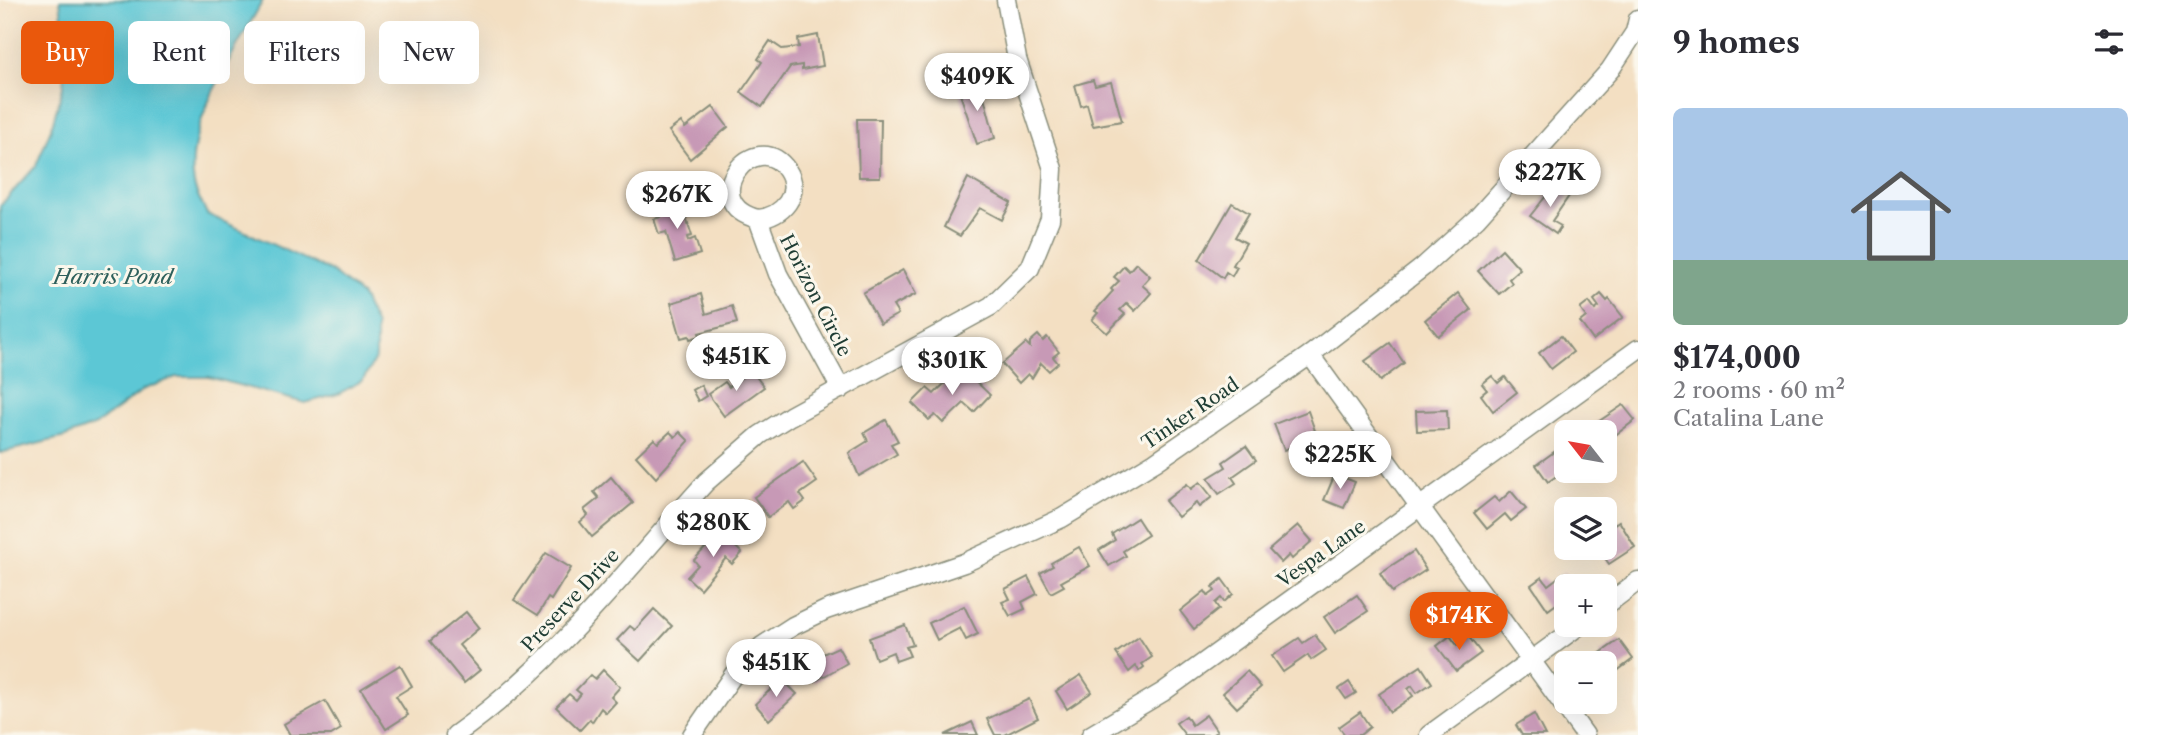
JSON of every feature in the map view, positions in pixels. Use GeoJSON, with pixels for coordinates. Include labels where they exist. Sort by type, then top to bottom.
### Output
{"type":"FeatureCollection","features":[{"type":"Feature","properties":{"kind":"street","name":"Preserve Drive"},"geometry":{"type":"LineString","coordinates":[[455,735],[495,706],[550,654],[706,482],[732,457],[790,416],[991,306],[1018,282],[1039,252],[1050,219],[1053,169],[1017,59],[1006,0]]}},
{"type":"Feature","properties":{"kind":"street","name":"Tinker Road"},"geometry":{"type":"LineString","coordinates":[[692,735],[736,671],[762,646],[793,626],[826,610],[964,563],[1062,518],[1155,462],[1310,355],[1423,267],[1478,218],[1610,70],[1635,32],[1638,19]]}},
{"type":"Feature","properties":{"kind":"street","name":"Horizon Circle"},"geometry":{"type":"LineString","coordinates":[[758,219],[778,274],[841,389]]}},
{"type":"Feature","properties":{"kind":"street","name":"Vespa Lane"},"geometry":{"type":"LineString","coordinates":[[1091,735],[1163,692],[1422,508],[1638,349]]}},
{"type":"Feature","properties":{"kind":"street"},"geometry":{"type":"LineString","coordinates":[[1310,355],[1585,735]]}},
{"type":"Feature","properties":{"kind":"street"},"geometry":{"type":"LineString","coordinates":[[1617,597],[1638,581]]}},
{"type":"Feature","properties":{"kind":"street"},"geometry":{"type":"LineString","coordinates":[[1429,735],[1564,637]]}},
{"type":"Feature","properties":{"kind":"water","name":"Harris Pond"},"geometry":{"type":"Polygon","coordinates":[[[60,0],[263,0],[251,21],[244,21],[244,33],[230,58],[230,21],[128,21],[128,84],[216,84],[196,138],[193,161],[195,188],[207,214],[332,272],[362,296],[376,326],[376,357],[363,380],[338,394],[305,403],[209,377],[176,377],[144,389],[96,425],[65,437],[0,453],[0,206],[36,166],[51,129],[63,84],[114,84],[114,21],[62,21],[60,0]]]}},
{"type":"Feature","properties":{"kind":"building"},"geometry":{"type":"Polygon","coordinates":[[[818,35],[823,66],[802,70],[802,65],[790,67],[762,107],[741,92],[762,62],[758,59],[770,41],[782,49],[799,47],[798,39],[818,35]]]}},
{"type":"Feature","properties":{"kind":"building"},"geometry":{"type":"Polygon","coordinates":[[[1093,80],[1095,86],[1111,82],[1122,121],[1093,126],[1087,104],[1081,106],[1075,85],[1093,80]]]}},
{"type":"Feature","properties":{"kind":"building"},"geometry":{"type":"Polygon","coordinates":[[[975,82],[980,98],[984,97],[995,138],[977,144],[958,88],[975,82]]]}},
{"type":"Feature","properties":{"kind":"building"},"geometry":{"type":"Polygon","coordinates":[[[713,107],[728,127],[690,159],[669,131],[681,122],[685,128],[713,107]]]}},
{"type":"Feature","properties":{"kind":"building"},"geometry":{"type":"Polygon","coordinates":[[[857,119],[881,119],[880,177],[859,177],[857,119]]]}},
{"type":"Feature","properties":{"kind":"building"},"geometry":{"type":"Polygon","coordinates":[[[968,178],[1011,203],[1002,220],[980,208],[960,236],[944,227],[968,178]]]}},
{"type":"Feature","properties":{"kind":"building"},"geometry":{"type":"Polygon","coordinates":[[[1554,186],[1569,196],[1552,221],[1561,226],[1556,234],[1530,216],[1554,186]]]}},
{"type":"Feature","properties":{"kind":"building"},"geometry":{"type":"Polygon","coordinates":[[[681,201],[692,236],[687,237],[688,241],[695,238],[700,254],[675,262],[666,232],[659,234],[654,219],[661,217],[659,208],[681,201]]]}},
{"type":"Feature","properties":{"kind":"building"},"geometry":{"type":"Polygon","coordinates":[[[1232,203],[1249,213],[1235,237],[1246,243],[1233,265],[1237,267],[1232,276],[1226,272],[1223,278],[1199,260],[1232,203]]]}},
{"type":"Feature","properties":{"kind":"building"},"geometry":{"type":"Polygon","coordinates":[[[1502,249],[1520,269],[1509,279],[1512,283],[1499,294],[1478,271],[1502,249]]]}},
{"type":"Feature","properties":{"kind":"building"},"geometry":{"type":"Polygon","coordinates":[[[1136,263],[1150,276],[1142,285],[1151,293],[1135,311],[1127,303],[1120,310],[1125,314],[1107,333],[1092,320],[1098,313],[1095,311],[1119,281],[1114,277],[1124,266],[1129,271],[1136,263]]]}},
{"type":"Feature","properties":{"kind":"building"},"geometry":{"type":"Polygon","coordinates":[[[903,270],[916,294],[893,306],[898,314],[880,324],[863,293],[903,270]]]}},
{"type":"Feature","properties":{"kind":"building"},"geometry":{"type":"Polygon","coordinates":[[[1458,293],[1471,310],[1438,336],[1425,320],[1458,293]]]}},
{"type":"Feature","properties":{"kind":"building"},"geometry":{"type":"Polygon","coordinates":[[[701,294],[706,314],[732,306],[737,323],[699,333],[700,336],[690,339],[689,336],[681,338],[671,303],[701,294]]]}},
{"type":"Feature","properties":{"kind":"building"},"geometry":{"type":"Polygon","coordinates":[[[1601,294],[1607,301],[1609,299],[1623,317],[1593,340],[1580,322],[1586,317],[1580,309],[1589,302],[1595,310],[1599,307],[1594,300],[1601,294]]]}},
{"type":"Feature","properties":{"kind":"building"},"geometry":{"type":"Polygon","coordinates":[[[1038,335],[1043,341],[1047,337],[1059,352],[1053,357],[1058,363],[1049,371],[1041,363],[1032,378],[1028,374],[1019,383],[1002,364],[1026,343],[1030,347],[1030,342],[1038,335]]]}},
{"type":"Feature","properties":{"kind":"building"},"geometry":{"type":"Polygon","coordinates":[[[1561,336],[1573,352],[1551,369],[1539,353],[1561,336]]]}},
{"type":"Feature","properties":{"kind":"building"},"geometry":{"type":"Polygon","coordinates":[[[1390,343],[1404,363],[1380,381],[1365,361],[1390,343]]]}},
{"type":"Feature","properties":{"kind":"building"},"geometry":{"type":"Polygon","coordinates":[[[961,367],[990,395],[974,412],[964,403],[943,423],[935,415],[929,420],[912,403],[927,388],[934,394],[961,367]]]}},
{"type":"Feature","properties":{"kind":"building"},"geometry":{"type":"Polygon","coordinates":[[[751,370],[764,387],[724,416],[708,394],[725,382],[729,387],[751,370]]]}},
{"type":"Feature","properties":{"kind":"building"},"geometry":{"type":"Polygon","coordinates":[[[1492,376],[1498,383],[1505,377],[1517,392],[1493,411],[1481,395],[1487,390],[1482,384],[1492,376]]]}},
{"type":"Feature","properties":{"kind":"building"},"geometry":{"type":"Polygon","coordinates":[[[701,385],[706,396],[698,401],[692,390],[701,385]]]}},
{"type":"Feature","properties":{"kind":"building"},"geometry":{"type":"Polygon","coordinates":[[[1623,405],[1635,420],[1617,434],[1617,420],[1601,420],[1623,405]]]}},
{"type":"Feature","properties":{"kind":"building"},"geometry":{"type":"Polygon","coordinates":[[[1447,410],[1448,430],[1417,431],[1416,411],[1447,410]]]}},
{"type":"Feature","properties":{"kind":"building"},"geometry":{"type":"Polygon","coordinates":[[[1308,411],[1315,431],[1304,435],[1306,441],[1284,450],[1274,424],[1308,411]]]}},
{"type":"Feature","properties":{"kind":"building"},"geometry":{"type":"Polygon","coordinates":[[[886,420],[898,441],[891,444],[897,454],[859,476],[849,453],[868,441],[864,433],[886,420]]]}},
{"type":"Feature","properties":{"kind":"building"},"geometry":{"type":"Polygon","coordinates":[[[670,432],[675,437],[680,432],[689,441],[656,478],[636,456],[654,439],[658,443],[670,432]]]}},
{"type":"Feature","properties":{"kind":"building"},"geometry":{"type":"Polygon","coordinates":[[[1246,446],[1256,460],[1232,477],[1236,483],[1219,494],[1208,478],[1226,467],[1223,462],[1246,446]]]}},
{"type":"Feature","properties":{"kind":"building"},"geometry":{"type":"Polygon","coordinates":[[[1554,452],[1554,478],[1548,482],[1536,465],[1554,452]]]}},
{"type":"Feature","properties":{"kind":"building"},"geometry":{"type":"Polygon","coordinates":[[[803,462],[817,482],[800,494],[805,501],[794,509],[789,502],[768,517],[754,497],[803,462]]]}},
{"type":"Feature","properties":{"kind":"building"},"geometry":{"type":"Polygon","coordinates":[[[1335,474],[1355,482],[1344,508],[1324,500],[1335,474]]]}},
{"type":"Feature","properties":{"kind":"building"},"geometry":{"type":"Polygon","coordinates":[[[611,477],[633,503],[592,537],[580,522],[588,515],[584,510],[599,498],[594,492],[611,477]]]}},
{"type":"Feature","properties":{"kind":"building"},"geometry":{"type":"Polygon","coordinates":[[[1200,482],[1212,497],[1199,507],[1196,503],[1178,517],[1165,501],[1187,484],[1191,489],[1200,482]]]}},
{"type":"Feature","properties":{"kind":"building"},"geometry":{"type":"Polygon","coordinates":[[[1511,491],[1526,509],[1511,521],[1505,514],[1487,529],[1474,513],[1494,497],[1499,502],[1511,491]]]}},
{"type":"Feature","properties":{"kind":"building"},"geometry":{"type":"Polygon","coordinates":[[[1137,518],[1148,535],[1123,551],[1126,556],[1109,566],[1099,550],[1115,540],[1112,534],[1137,518]]]}},
{"type":"Feature","properties":{"kind":"building"},"geometry":{"type":"Polygon","coordinates":[[[1619,521],[1635,547],[1617,559],[1619,521]]]}},
{"type":"Feature","properties":{"kind":"building"},"geometry":{"type":"Polygon","coordinates":[[[1298,525],[1312,541],[1292,559],[1289,555],[1281,563],[1269,550],[1298,525]]]}},
{"type":"Feature","properties":{"kind":"building"},"geometry":{"type":"Polygon","coordinates":[[[720,532],[742,553],[732,564],[726,558],[700,589],[687,577],[698,565],[694,560],[720,532]]]}},
{"type":"Feature","properties":{"kind":"building"},"geometry":{"type":"Polygon","coordinates":[[[1079,547],[1090,566],[1061,582],[1064,586],[1051,593],[1040,573],[1053,566],[1051,563],[1079,547]]]}},
{"type":"Feature","properties":{"kind":"building"},"geometry":{"type":"Polygon","coordinates":[[[1414,551],[1426,570],[1392,592],[1380,573],[1414,551]]]}},
{"type":"Feature","properties":{"kind":"building"},"geometry":{"type":"Polygon","coordinates":[[[546,553],[571,568],[538,615],[514,600],[546,553]]]}},
{"type":"Feature","properties":{"kind":"building"},"geometry":{"type":"Polygon","coordinates":[[[1028,577],[1037,594],[1022,602],[1025,609],[1010,616],[1002,602],[1010,599],[1005,589],[1028,577]]]}},
{"type":"Feature","properties":{"kind":"building"},"geometry":{"type":"Polygon","coordinates":[[[1542,577],[1548,585],[1554,580],[1554,606],[1548,610],[1531,585],[1542,577]]]}},
{"type":"Feature","properties":{"kind":"building"},"geometry":{"type":"Polygon","coordinates":[[[1222,579],[1233,594],[1224,602],[1221,598],[1215,603],[1219,609],[1194,629],[1180,611],[1205,591],[1208,596],[1215,591],[1212,587],[1222,579]]]}},
{"type":"Feature","properties":{"kind":"building"},"geometry":{"type":"Polygon","coordinates":[[[1357,595],[1368,611],[1335,633],[1324,617],[1357,595]]]}},
{"type":"Feature","properties":{"kind":"building"},"geometry":{"type":"Polygon","coordinates":[[[964,606],[978,634],[966,640],[960,628],[937,640],[929,623],[964,606]]]}},
{"type":"Feature","properties":{"kind":"building"},"geometry":{"type":"Polygon","coordinates":[[[654,609],[672,626],[640,661],[617,640],[630,626],[635,630],[654,609]]]}},
{"type":"Feature","properties":{"kind":"building"},"geometry":{"type":"Polygon","coordinates":[[[466,612],[479,628],[459,645],[480,670],[464,683],[430,641],[466,612]]]}},
{"type":"Feature","properties":{"kind":"building"},"geometry":{"type":"Polygon","coordinates":[[[905,625],[913,645],[906,647],[910,656],[896,661],[893,652],[876,659],[869,638],[905,625]]]}},
{"type":"Feature","properties":{"kind":"building"},"geometry":{"type":"Polygon","coordinates":[[[1315,635],[1326,650],[1311,660],[1308,655],[1283,672],[1272,656],[1299,638],[1303,643],[1315,635]]]}},
{"type":"Feature","properties":{"kind":"building"},"geometry":{"type":"Polygon","coordinates":[[[1450,636],[1457,645],[1468,636],[1481,653],[1456,671],[1437,646],[1450,636]]]}},
{"type":"Feature","properties":{"kind":"building"},"geometry":{"type":"Polygon","coordinates":[[[1139,637],[1152,657],[1142,664],[1144,667],[1139,671],[1136,666],[1129,672],[1116,653],[1139,637]]]}},
{"type":"Feature","properties":{"kind":"building"},"geometry":{"type":"Polygon","coordinates":[[[1619,640],[1633,659],[1617,671],[1617,651],[1603,651],[1619,640]]]}},
{"type":"Feature","properties":{"kind":"building"},"geometry":{"type":"Polygon","coordinates":[[[838,647],[847,663],[814,682],[803,663],[838,647]]]}},
{"type":"Feature","properties":{"kind":"building"},"geometry":{"type":"Polygon","coordinates":[[[400,665],[412,686],[396,696],[408,715],[386,729],[361,689],[400,665]]]}},
{"type":"Feature","properties":{"kind":"building"},"geometry":{"type":"Polygon","coordinates":[[[1421,666],[1432,683],[1417,693],[1412,686],[1408,689],[1413,696],[1390,712],[1379,694],[1421,666]]]}},
{"type":"Feature","properties":{"kind":"building"},"geometry":{"type":"Polygon","coordinates":[[[603,670],[620,687],[611,697],[616,702],[606,713],[601,708],[592,722],[590,719],[580,730],[556,707],[569,694],[576,700],[581,694],[576,690],[590,675],[595,679],[603,670]]]}},
{"type":"Feature","properties":{"kind":"building"},"geometry":{"type":"Polygon","coordinates":[[[1247,671],[1261,687],[1237,708],[1223,693],[1247,671]]]}},
{"type":"Feature","properties":{"kind":"building"},"geometry":{"type":"Polygon","coordinates":[[[1081,675],[1092,692],[1067,709],[1056,691],[1081,675]]]}},
{"type":"Feature","properties":{"kind":"building"},"geometry":{"type":"Polygon","coordinates":[[[782,679],[797,694],[769,720],[755,704],[782,679]]]}},
{"type":"Feature","properties":{"kind":"building"},"geometry":{"type":"Polygon","coordinates":[[[1349,682],[1356,693],[1346,699],[1339,689],[1349,682]]]}},
{"type":"Feature","properties":{"kind":"building"},"geometry":{"type":"Polygon","coordinates":[[[1029,699],[1038,718],[1005,735],[995,735],[987,719],[1029,699]]]}},
{"type":"Feature","properties":{"kind":"building"},"geometry":{"type":"Polygon","coordinates":[[[325,701],[341,729],[331,735],[290,735],[284,724],[325,701]]]}},
{"type":"Feature","properties":{"kind":"building"},"geometry":{"type":"Polygon","coordinates":[[[1360,712],[1370,727],[1360,735],[1345,735],[1339,727],[1360,712]]]}},
{"type":"Feature","properties":{"kind":"building"},"geometry":{"type":"Polygon","coordinates":[[[1534,714],[1545,735],[1522,735],[1516,725],[1534,714]]]}},
{"type":"Feature","properties":{"kind":"building"},"geometry":{"type":"Polygon","coordinates":[[[1206,715],[1217,731],[1212,735],[1185,735],[1176,723],[1186,716],[1192,725],[1206,715]]]}},
{"type":"Feature","properties":{"kind":"building"},"geometry":{"type":"Polygon","coordinates":[[[972,722],[978,735],[945,735],[972,722]]]}}]}
